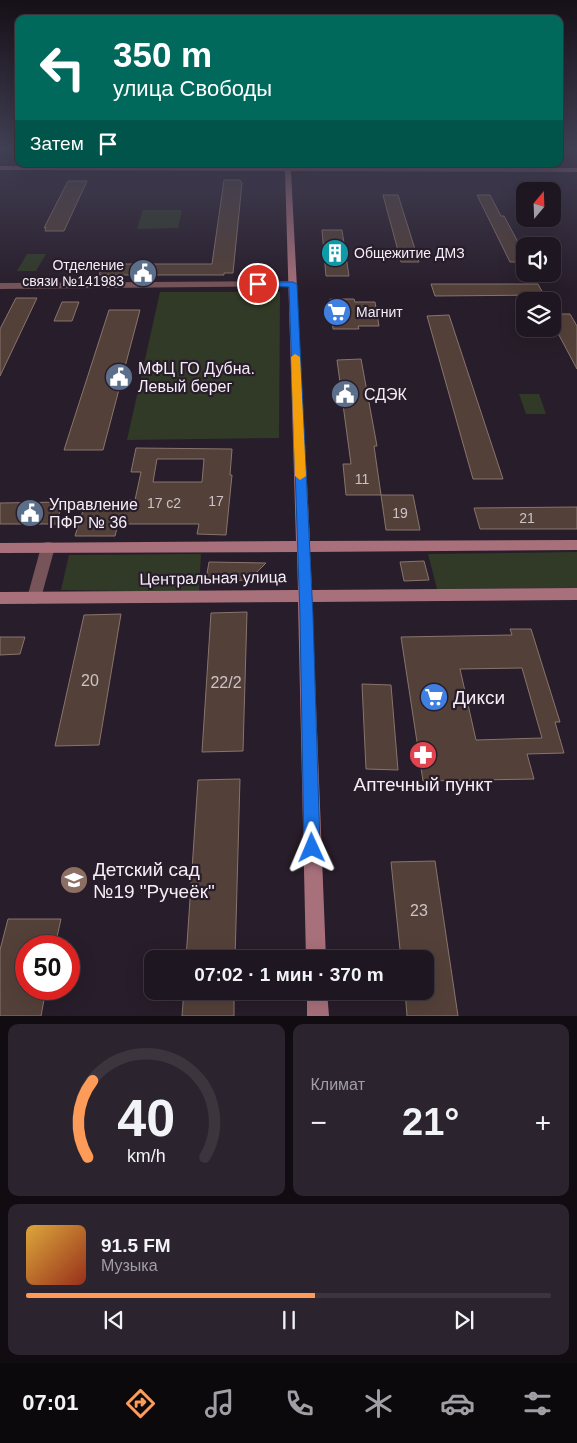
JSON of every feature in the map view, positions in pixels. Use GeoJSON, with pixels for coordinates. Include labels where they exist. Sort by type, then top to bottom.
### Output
{"type":"FeatureCollection","features":[{"type":"Feature","properties":{"kind":"main road"},"geometry":{"type":"LineString","coordinates":[[289,197],[304,548],[316,950]]}},
{"type":"Feature","properties":{"kind":"main road","name":"Центральная улица"},"geometry":{"type":"LineString","coordinates":[[0,548],[304,548],[577,545]]}},
{"type":"Feature","properties":{"kind":"main road","name":"Центральная улица"},"geometry":{"type":"LineString","coordinates":[[0,598],[577,594]]}},
{"type":"Feature","properties":{"kind":"main road"},"geometry":{"type":"LineString","coordinates":[[317,1000],[318,1016]]}},
{"type":"Feature","properties":{"kind":"street"},"geometry":{"type":"LineString","coordinates":[[0,286],[293,284]]}},
{"type":"Feature","properties":{"kind":"street"},"geometry":{"type":"LineString","coordinates":[[34,598],[48,548]]}},
{"type":"Feature","properties":{"kind":"green space"},"geometry":{"type":"Polygon","coordinates":[[[143,210],[182,210],[178,228],[137,229],[143,210]]]}},
{"type":"Feature","properties":{"kind":"green space"},"geometry":{"type":"Polygon","coordinates":[[[27,254],[46,254],[36,271],[17,271],[27,254]]]}},
{"type":"Feature","properties":{"kind":"green space"},"geometry":{"type":"Polygon","coordinates":[[[160,292],[280,292],[279,438],[127,440],[160,292]]]}},
{"type":"Feature","properties":{"kind":"green space"},"geometry":{"type":"Polygon","coordinates":[[[519,394],[539,394],[546,414],[526,414],[519,394]]]}},
{"type":"Feature","properties":{"kind":"green space"},"geometry":{"type":"Polygon","coordinates":[[[577,552],[577,588],[437,589],[428,554],[577,552]]]}},
{"type":"Feature","properties":{"kind":"green space"},"geometry":{"type":"Polygon","coordinates":[[[201,554],[199,592],[61,590],[69,555],[201,554]]]}},
{"type":"Feature","properties":{"kind":"building"},"geometry":{"type":"Polygon","coordinates":[[[60,197],[79,197],[64,231],[45,231],[46,227],[44,228],[60,197]]]}},
{"type":"Feature","properties":{"kind":"building"},"geometry":{"type":"Polygon","coordinates":[[[222,197],[241,197],[233,273],[224,273],[224,275],[99,275],[103,264],[212,264],[222,197]]]}},
{"type":"Feature","properties":{"kind":"building"},"geometry":{"type":"Polygon","coordinates":[[[384,197],[399,197],[419,262],[401,262],[384,197]]]}},
{"type":"Feature","properties":{"kind":"building"},"geometry":{"type":"Polygon","coordinates":[[[478,197],[491,197],[501,216],[504,216],[516,238],[516,262],[510,262],[478,197]]]}},
{"type":"Feature","properties":{"kind":"building","name":"Общежитие ДМЗ"},"geometry":{"type":"Polygon","coordinates":[[[322,230],[342,230],[349,276],[326,276],[322,230]]]}},
{"type":"Feature","properties":{"kind":"building"},"geometry":{"type":"Polygon","coordinates":[[[431,284],[538,284],[542,292],[516,292],[516,295],[435,296],[431,284]]]}},
{"type":"Feature","properties":{"kind":"building"},"geometry":{"type":"Polygon","coordinates":[[[16,298],[37,298],[0,376],[0,329],[16,298]]]}},
{"type":"Feature","properties":{"kind":"building"},"geometry":{"type":"Polygon","coordinates":[[[330,299],[354,299],[355,302],[375,302],[379,326],[358,326],[359,329],[333,329],[330,299]]]}},
{"type":"Feature","properties":{"kind":"building"},"geometry":{"type":"Polygon","coordinates":[[[62,302],[79,302],[72,321],[54,321],[62,302]]]}},
{"type":"Feature","properties":{"kind":"building"},"geometry":{"type":"Polygon","coordinates":[[[109,310],[140,310],[103,450],[64,450],[109,310]]]}},
{"type":"Feature","properties":{"kind":"building"},"geometry":{"type":"Polygon","coordinates":[[[561,314],[570,314],[577,326],[577,369],[560,337],[561,314]]]}},
{"type":"Feature","properties":{"kind":"building"},"geometry":{"type":"Polygon","coordinates":[[[449,315],[503,479],[473,479],[427,316],[449,315]]]}},
{"type":"Feature","properties":{"kind":"building"},"geometry":{"type":"Polygon","coordinates":[[[361,359],[377,446],[374,446],[381,495],[346,495],[343,464],[351,464],[337,360],[361,359]]]}},
{"type":"Feature","properties":{"kind":"building"},"geometry":{"type":"Polygon","coordinates":[[[136,448],[232,449],[230,475],[232,475],[226,535],[197,534],[199,524],[118,524],[115,536],[75,536],[86,501],[135,500],[141,472],[131,472],[136,448]],[[157,459],[153,482],[202,482],[204,459],[157,459]]]}},
{"type":"Feature","properties":{"kind":"building"},"geometry":{"type":"Polygon","coordinates":[[[381,495],[413,495],[420,530],[386,530],[381,495]]]}},
{"type":"Feature","properties":{"kind":"building","name":"Управление ПФР № 36"},"geometry":{"type":"Polygon","coordinates":[[[63,502],[56,524],[0,524],[0,503],[63,502]]]}},
{"type":"Feature","properties":{"kind":"building"},"geometry":{"type":"Polygon","coordinates":[[[577,507],[577,529],[480,529],[474,508],[577,507]]]}},
{"type":"Feature","properties":{"kind":"building"},"geometry":{"type":"Polygon","coordinates":[[[424,561],[429,580],[404,581],[400,562],[424,561]]]}},
{"type":"Feature","properties":{"kind":"building"},"geometry":{"type":"Polygon","coordinates":[[[209,562],[266,563],[257,572],[243,580],[205,585],[209,562]]]}},
{"type":"Feature","properties":{"kind":"building"},"geometry":{"type":"Polygon","coordinates":[[[247,612],[243,751],[202,752],[211,613],[247,612]]]}},
{"type":"Feature","properties":{"kind":"building"},"geometry":{"type":"Polygon","coordinates":[[[121,614],[99,745],[55,746],[84,615],[121,614]]]}},
{"type":"Feature","properties":{"kind":"building"},"geometry":{"type":"Polygon","coordinates":[[[510,629],[531,629],[560,722],[555,722],[564,753],[527,754],[534,779],[423,781],[401,637],[512,635],[510,629]],[[522,668],[460,669],[476,740],[542,738],[522,668]]]}},
{"type":"Feature","properties":{"kind":"building"},"geometry":{"type":"Polygon","coordinates":[[[0,637],[25,637],[20,654],[0,655],[0,637]]]}},
{"type":"Feature","properties":{"kind":"building"},"geometry":{"type":"Polygon","coordinates":[[[362,684],[391,685],[398,770],[366,769],[362,684]]]}},
{"type":"Feature","properties":{"kind":"building"},"geometry":{"type":"Polygon","coordinates":[[[240,779],[235,950],[187,950],[198,780],[240,779]]]}},
{"type":"Feature","properties":{"kind":"building"},"geometry":{"type":"Polygon","coordinates":[[[435,861],[458,1016],[407,1016],[406,1000],[434,1000],[434,950],[400,950],[391,862],[435,861]]]}},
{"type":"Feature","properties":{"kind":"building"},"geometry":{"type":"Polygon","coordinates":[[[8,919],[61,919],[57,935],[15,935],[15,1000],[44,1000],[41,1016],[0,1016],[0,950],[8,919]]]}},
{"type":"Feature","properties":{"kind":"building"},"geometry":{"type":"Polygon","coordinates":[[[183,1000],[234,1000],[234,1016],[182,1016],[183,1000]]]}},
{"type":"Feature","properties":{"kind":"slow traffic"},"geometry":{"type":"LineString","coordinates":[[295,357],[300,476]]}},
{"type":"Feature","properties":{"kind":"place","name":"Общежитие ДМЗ"},"geometry":{"type":"Point","coordinates":[335,253]}},
{"type":"Feature","properties":{"kind":"place","name":"Отделение связи №141983"},"geometry":{"type":"Point","coordinates":[143,273]}},
{"type":"Feature","properties":{"kind":"place","name":"Магнит"},"geometry":{"type":"Point","coordinates":[337,312]}},
{"type":"Feature","properties":{"kind":"place","name":"МФЦ ГО Дубна. Левый берег"},"geometry":{"type":"Point","coordinates":[119,377]}},
{"type":"Feature","properties":{"kind":"place","name":"СДЭК"},"geometry":{"type":"Point","coordinates":[345,394]}},
{"type":"Feature","properties":{"kind":"place","name":"Управление ПФР № 36"},"geometry":{"type":"Point","coordinates":[30,513]}},
{"type":"Feature","properties":{"kind":"place","name":"Дикси"},"geometry":{"type":"Point","coordinates":[434,697]}},
{"type":"Feature","properties":{"kind":"place","name":"Аптечный пункт"},"geometry":{"type":"Point","coordinates":[423,755]}},
{"type":"Feature","properties":{"kind":"place","name":"Детский сад №19 \"Ручеёк\""},"geometry":{"type":"Point","coordinates":[74,880]}},
{"type":"Feature","properties":{"kind":"route"},"geometry":{"type":"LineString","coordinates":[[258,284],[293,284],[304,548],[312,848]]}}]}
